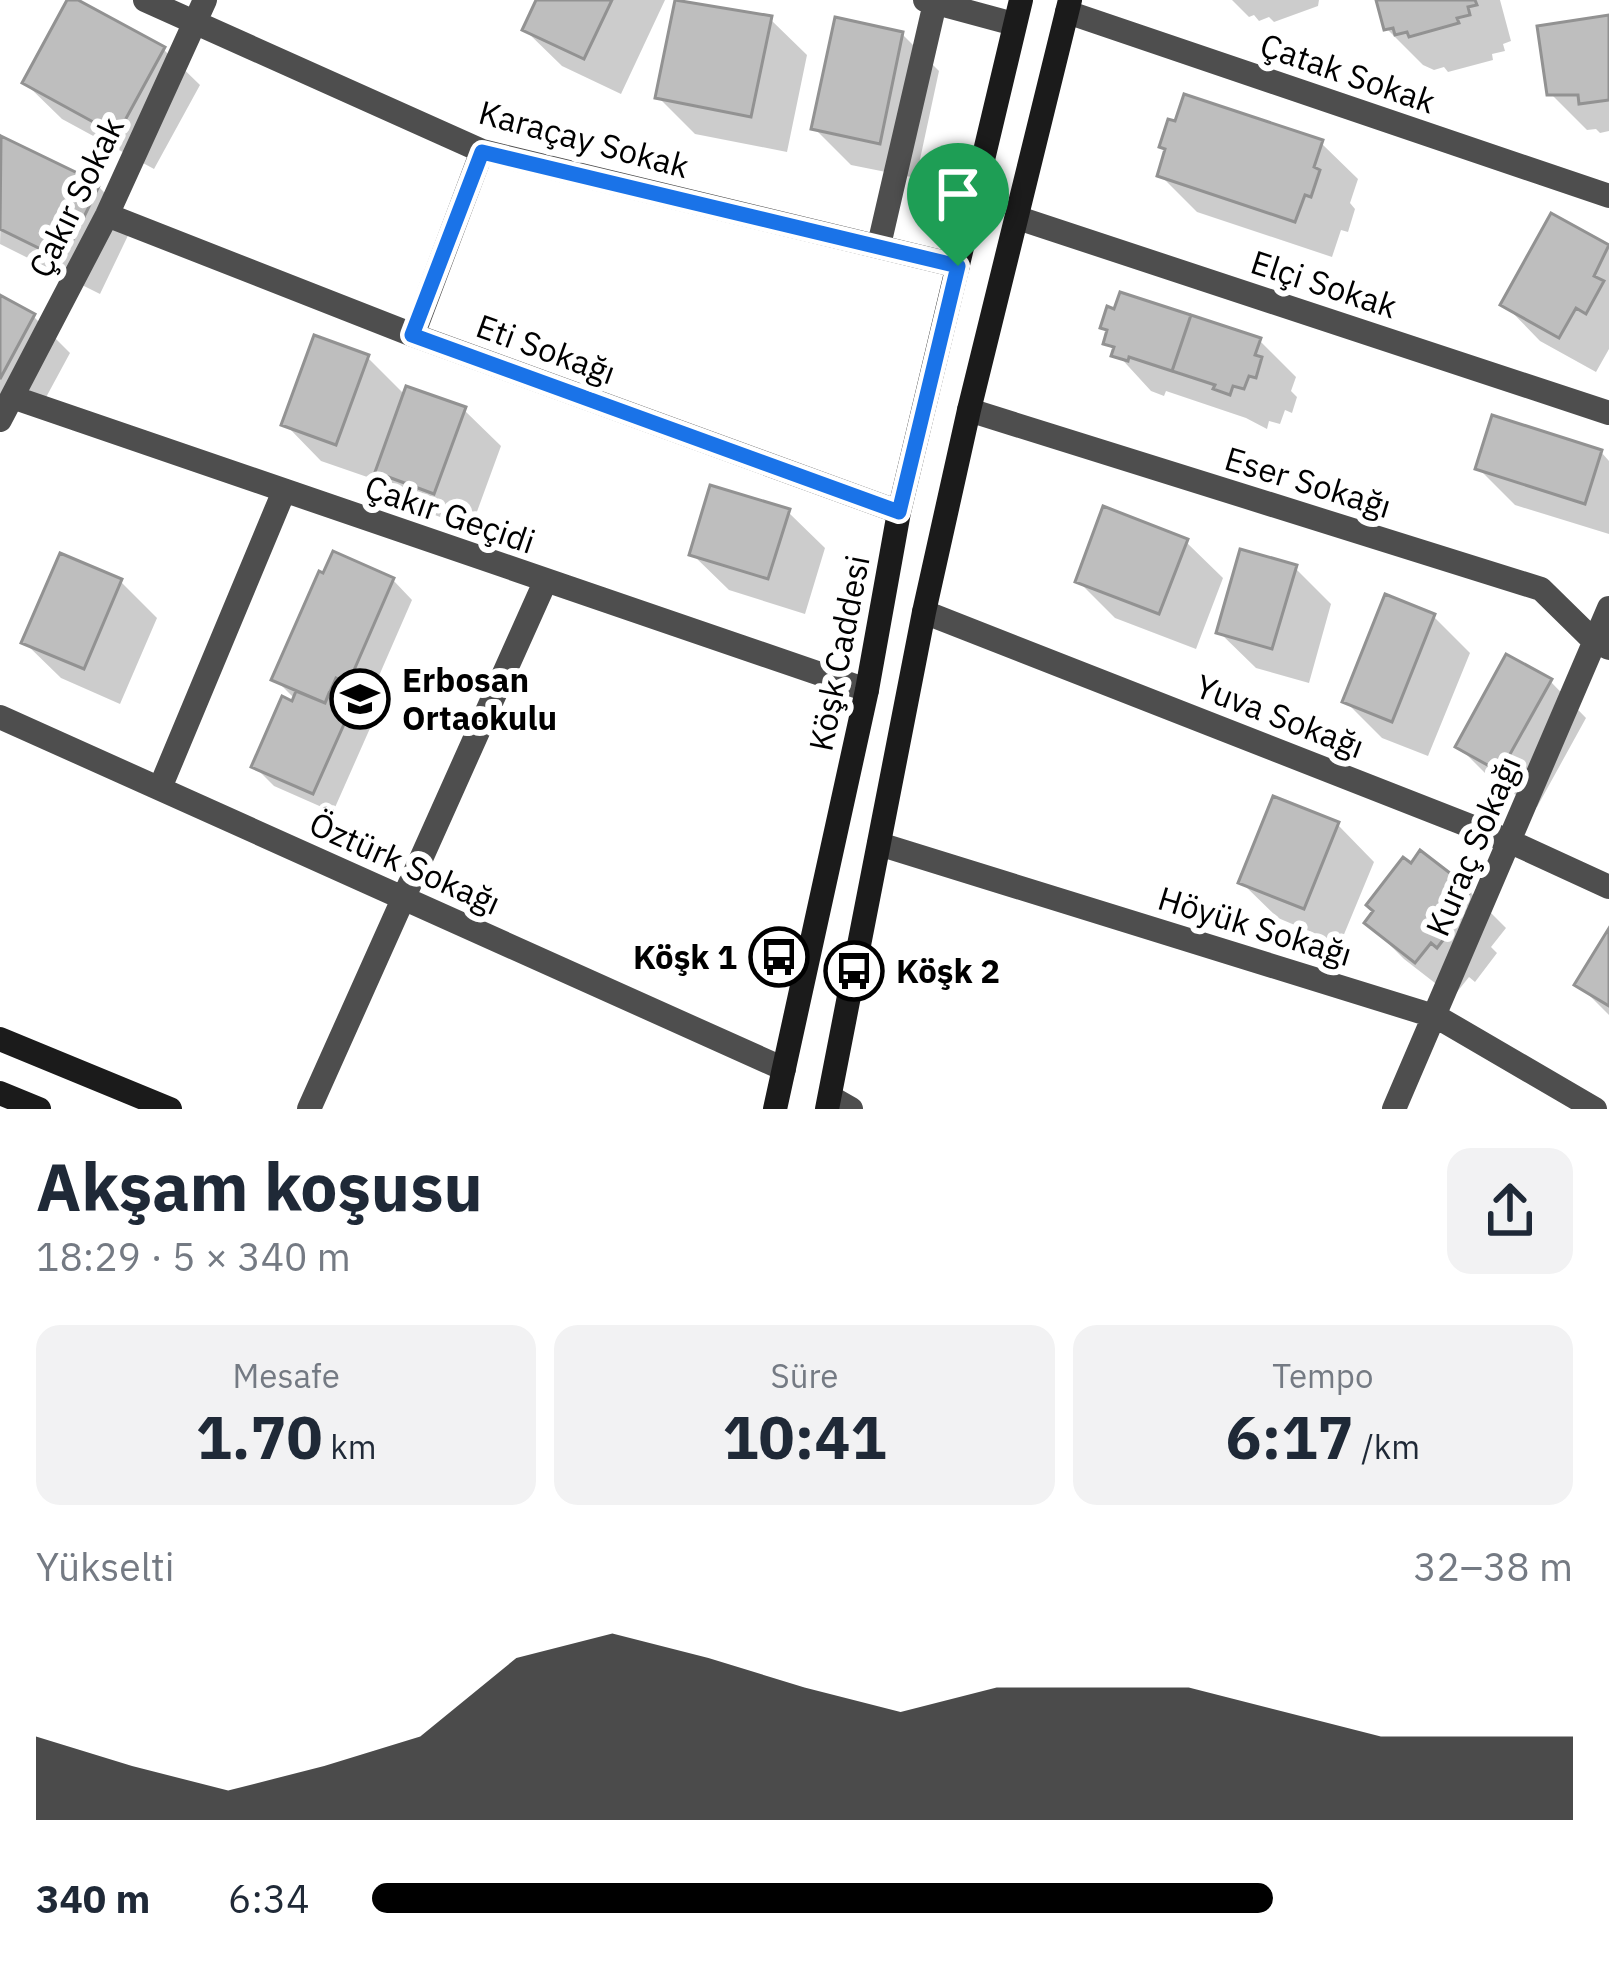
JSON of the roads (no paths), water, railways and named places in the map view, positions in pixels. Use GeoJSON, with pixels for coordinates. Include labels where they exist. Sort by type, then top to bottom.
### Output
{"type":"FeatureCollection","features":[{"type":"Feature","properties":{"kind":"street","name":"Karaçay Sokak"},"geometry":{"type":"LineString","coordinates":[[145,0],[200,11],[482,152],[958,266]]}},
{"type":"Feature","properties":{"kind":"street"},"geometry":{"type":"LineString","coordinates":[[879,245],[930,2],[1018,12]]}},
{"type":"Feature","properties":{"kind":"street"},"geometry":{"type":"LineString","coordinates":[[836,1105],[924,612],[1068,6]]}},
{"type":"Feature","properties":{"kind":"street","name":"Çatak Sokak"},"geometry":{"type":"LineString","coordinates":[[1068,6],[1609,196]]}},
{"type":"Feature","properties":{"kind":"street","name":"Çakır Sokak"},"geometry":{"type":"LineString","coordinates":[[6,408],[106,214],[200,11]]}},
{"type":"Feature","properties":{"kind":"street","name":"Köşk Caddesi"},"geometry":{"type":"LineString","coordinates":[[775,1109],[867,690],[899,512],[1018,12]]}},
{"type":"Feature","properties":{"kind":"street"},"geometry":{"type":"LineString","coordinates":[[412,335],[482,152]]}},
{"type":"Feature","properties":{"kind":"street","name":"Eti Sokağı"},"geometry":{"type":"LineString","coordinates":[[106,214],[412,335],[899,512]]}},
{"type":"Feature","properties":{"kind":"street","name":"Elçi Sokak"},"geometry":{"type":"LineString","coordinates":[[1018,218],[1607,407]]}},
{"type":"Feature","properties":{"kind":"street","name":"Çakır Geçidi"},"geometry":{"type":"LineString","coordinates":[[6,408],[284,491],[867,690]]}},
{"type":"Feature","properties":{"kind":"street","name":"Eser Sokağı"},"geometry":{"type":"LineString","coordinates":[[969,410],[1540,589],[1601,645]]}},
{"type":"Feature","properties":{"kind":"street"},"geometry":{"type":"LineString","coordinates":[[160,788],[284,491]]}},
{"type":"Feature","properties":{"kind":"street"},"geometry":{"type":"LineString","coordinates":[[319,1106],[403,898],[545,582]]}},
{"type":"Feature","properties":{"kind":"street","name":"Kuraç Sokağı"},"geometry":{"type":"LineString","coordinates":[[1394,1109],[1601,645],[1609,608]]}},
{"type":"Feature","properties":{"kind":"street","name":"Yuva Sokağı"},"geometry":{"type":"LineString","coordinates":[[924,612],[1511,842],[1609,887]]}},
{"type":"Feature","properties":{"kind":"street","name":"Öztürk Sokağı"},"geometry":{"type":"LineString","coordinates":[[0,717],[784,1069]]}},
{"type":"Feature","properties":{"kind":"street","name":"Höyük Sokağı"},"geometry":{"type":"LineString","coordinates":[[880,844],[1437,1017],[1594,1109]]}},
{"type":"Feature","properties":{"kind":"street"},"geometry":{"type":"LineString","coordinates":[[0,1039],[170,1109]]}},
{"type":"Feature","properties":{"kind":"street"},"geometry":{"type":"LineString","coordinates":[[0,1093],[39,1109]]}},
{"type":"Feature","properties":{"kind":"place","name":"Erbosan Ortaokulu"},"geometry":{"type":"Point","coordinates":[360,699]}},
{"type":"Feature","properties":{"kind":"place","name":"Köşk 1"},"geometry":{"type":"Point","coordinates":[779,957]}},
{"type":"Feature","properties":{"kind":"place","name":"Köşk 2"},"geometry":{"type":"Point","coordinates":[854,971]}}]}
